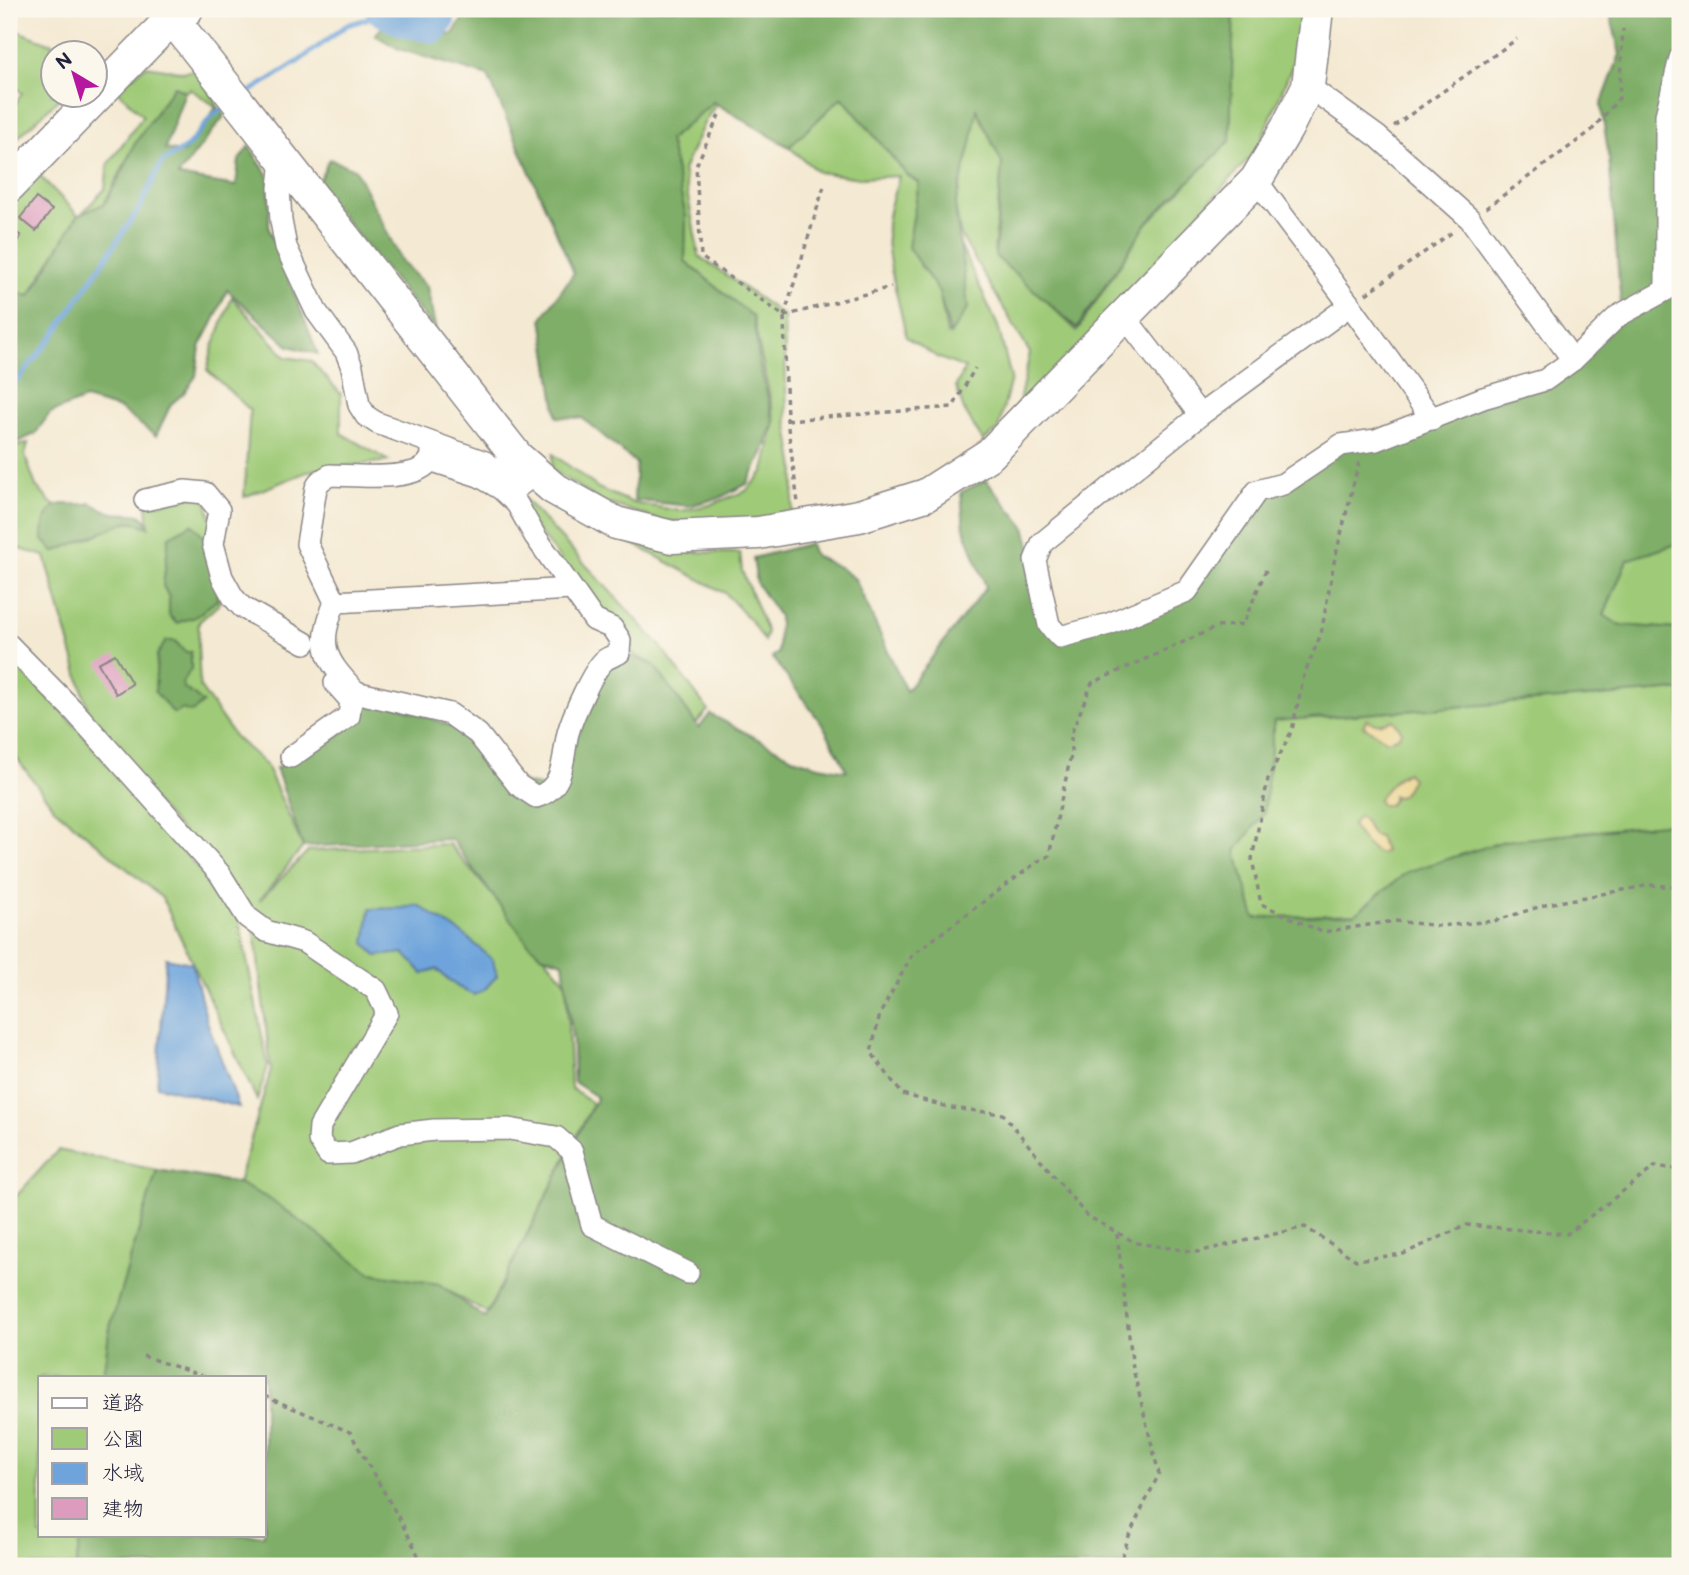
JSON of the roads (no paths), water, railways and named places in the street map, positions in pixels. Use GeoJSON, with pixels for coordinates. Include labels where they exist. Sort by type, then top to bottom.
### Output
{"type":"FeatureCollection","features":[{"type":"Feature","properties":{"kind":"street"},"geometry":{"type":"LineString","coordinates":[[9,186],[175,12],[237,101],[282,159],[498,435],[535,474],[568,497],[616,523],[672,537],[758,533],[859,516],[926,495],[990,454],[1256,180],[1308,86],[1317,9]]}},
{"type":"Feature","properties":{"kind":"street"},"geometry":{"type":"LineString","coordinates":[[1350,305],[1200,415],[1042,543],[1035,559],[1049,625],[1060,637],[1109,624],[1187,591],[1257,491],[1283,484],[1341,445],[1376,440],[1483,398],[1545,380],[1573,360],[1618,316],[1666,290],[1666,115],[1680,58]]}},
{"type":"Feature","properties":{"kind":"street"},"geometry":{"type":"LineString","coordinates":[[1308,86],[1378,137],[1470,219],[1573,360]]}},
{"type":"Feature","properties":{"kind":"street"},"geometry":{"type":"LineString","coordinates":[[272,611],[295,627],[328,676],[348,690],[450,714],[478,734],[518,785],[536,797],[551,788],[563,770],[568,732],[594,672],[606,659],[619,653],[620,639],[612,628],[594,620],[535,536],[517,504],[501,489],[366,416],[359,405],[352,367],[346,352],[316,311],[286,247],[279,188],[282,159]]}},
{"type":"Feature","properties":{"kind":"street"},"geometry":{"type":"LineString","coordinates":[[1256,180],[1432,419]]}},
{"type":"Feature","properties":{"kind":"street"},"geometry":{"type":"LineString","coordinates":[[1125,317],[1200,415]]}},
{"type":"Feature","properties":{"kind":"street"},"geometry":{"type":"LineString","coordinates":[[432,452],[485,462],[519,486],[535,474]]}},
{"type":"Feature","properties":{"kind":"street"},"geometry":{"type":"LineString","coordinates":[[291,757],[349,716],[351,701],[325,646],[324,639],[335,602],[307,544],[316,488],[320,481],[330,475],[406,475],[420,469],[432,452]]}},
{"type":"Feature","properties":{"kind":"street"},"geometry":{"type":"LineString","coordinates":[[145,500],[185,491],[205,494],[219,510],[213,544],[222,577],[233,597],[242,607],[306,643]]}},
{"type":"Feature","properties":{"kind":"street"},"geometry":{"type":"LineString","coordinates":[[335,602],[572,589]]}},
{"type":"Feature","properties":{"kind":"street"},"geometry":{"type":"LineString","coordinates":[[9,645],[76,713],[220,874],[247,917],[266,931],[304,942],[376,990],[387,1013],[320,1126],[319,1140],[328,1154],[351,1153],[400,1134],[434,1130],[509,1129],[556,1137],[572,1151],[592,1225],[688,1273]]}},
{"type":"Feature","properties":{"kind":"water"},"geometry":{"type":"Polygon","coordinates":[[[418,905],[466,936],[493,960],[497,976],[484,990],[474,995],[454,984],[437,969],[423,974],[404,953],[376,956],[365,943],[370,909],[418,905]]]}},
{"type":"Feature","properties":{"kind":"water"},"geometry":{"type":"Polygon","coordinates":[[[166,958],[192,963],[207,1021],[239,1107],[157,1086],[166,958]]]}},
{"type":"Feature","properties":{"kind":"waterway"},"geometry":{"type":"LineString","coordinates":[[245,95],[299,61],[347,25],[367,19],[374,9]]}},
{"type":"Feature","properties":{"kind":"waterway"},"geometry":{"type":"LineString","coordinates":[[381,9],[406,21],[433,27],[439,20],[441,9]]}},
{"type":"Feature","properties":{"kind":"waterway"},"geometry":{"type":"LineString","coordinates":[[9,391],[57,331],[140,207],[162,162],[188,146],[213,115],[228,106]]}}]}
